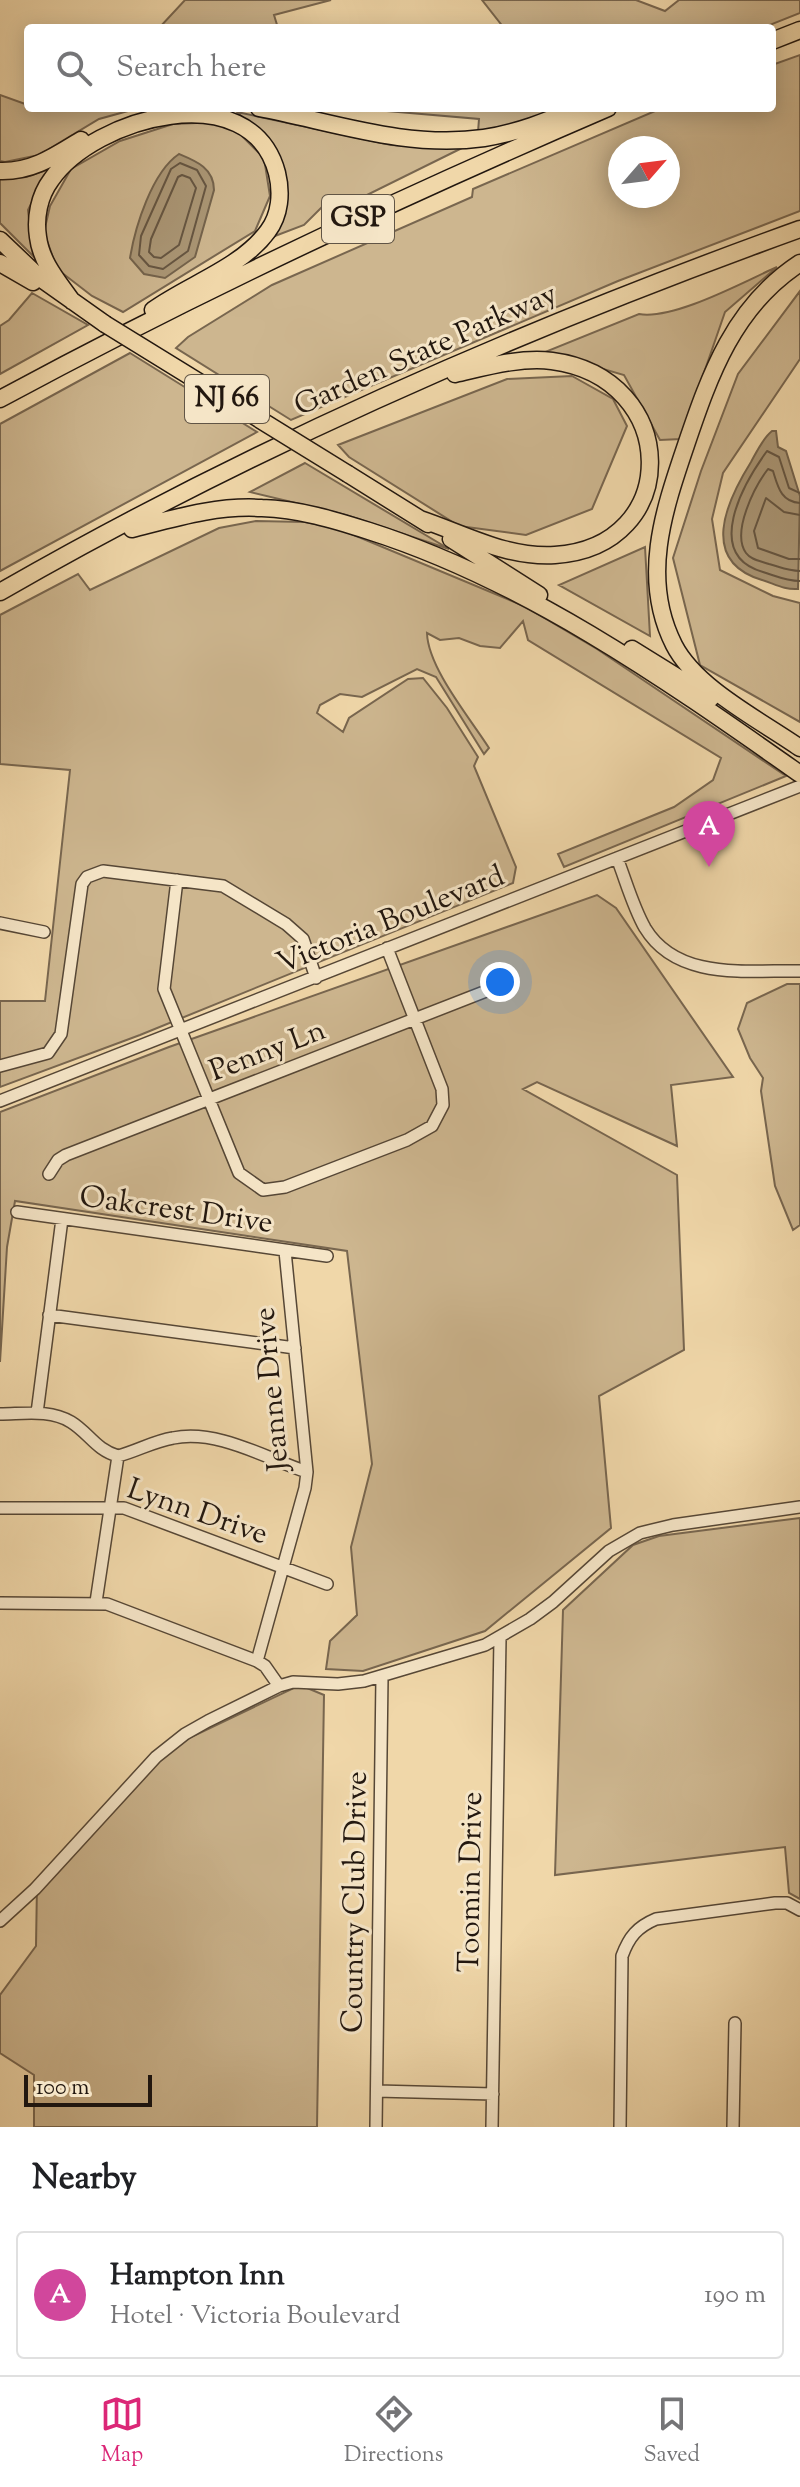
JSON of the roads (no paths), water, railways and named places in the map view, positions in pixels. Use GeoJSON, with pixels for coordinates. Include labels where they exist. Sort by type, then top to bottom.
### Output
{"type":"FeatureCollection","features":[{"type":"Feature","properties":{"kind":"highway"},"geometry":{"type":"LineString","coordinates":[[776,39],[800,30]]}},
{"type":"Feature","properties":{"kind":"highway"},"geometry":{"type":"LineString","coordinates":[[0,171],[22,170],[38,165],[112,123],[147,112]]}},
{"type":"Feature","properties":{"kind":"highway"},"geometry":{"type":"LineString","coordinates":[[277,112],[385,136],[448,141],[513,132],[567,112]]}},
{"type":"Feature","properties":{"kind":"highway","name":"GSP"},"geometry":{"type":"LineString","coordinates":[[0,399],[109,332],[599,112]]}},
{"type":"Feature","properties":{"kind":"highway"},"geometry":{"type":"LineString","coordinates":[[70,303],[44,259],[37,230],[38,212],[45,190],[67,162],[89,146],[117,132],[147,121],[180,115],[198,113],[221,116],[235,121],[257,137],[272,160],[279,185],[277,210],[268,230],[240,256],[109,332]]}},
{"type":"Feature","properties":{"kind":"highway","name":"Garden State Parkway"},"geometry":{"type":"LineString","coordinates":[[0,592],[243,465],[419,382],[599,305],[800,229]]}},
{"type":"Feature","properties":{"kind":"highway","name":"NJ 66"},"geometry":{"type":"LineString","coordinates":[[0,240],[30,270],[109,332],[348,474],[582,622],[629,647],[800,757]]}},
{"type":"Feature","properties":{"kind":"highway","name":"NJ 66"},"geometry":{"type":"LineString","coordinates":[[0,263],[70,303]]}},
{"type":"Feature","properties":{"kind":"highway"},"geometry":{"type":"LineString","coordinates":[[800,263],[751,307],[734,329],[714,366],[662,519],[657,571],[665,621],[674,644],[687,664],[711,688],[800,748]]}},
{"type":"Feature","properties":{"kind":"highway"},"geometry":{"type":"LineString","coordinates":[[419,382],[521,361],[545,361],[578,368],[609,384],[633,409],[645,429],[651,460],[645,492],[628,519],[604,540],[572,553],[541,555],[509,551],[420,519]]}},
{"type":"Feature","properties":{"kind":"highway"},"geometry":{"type":"LineString","coordinates":[[99,538],[214,510],[255,507],[301,513],[379,535],[466,568],[624,656]]}},
{"type":"Feature","properties":{"kind":"highway","name":"NJ 66"},"geometry":{"type":"LineString","coordinates":[[582,622],[624,656],[800,774]]}},
{"type":"Feature","properties":{"kind":"street","name":"Victoria Boulevard"},"geometry":{"type":"LineString","coordinates":[[0,1101],[800,786]]}},
{"type":"Feature","properties":{"kind":"street"},"geometry":{"type":"LineString","coordinates":[[617,858],[644,925],[670,956],[698,967],[800,971]]}},
{"type":"Feature","properties":{"kind":"street"},"geometry":{"type":"LineString","coordinates":[[0,1066],[48,1053],[61,1034],[82,884],[87,877],[103,871],[223,886],[286,924],[303,939],[316,978]]}},
{"type":"Feature","properties":{"kind":"street"},"geometry":{"type":"LineString","coordinates":[[177,880],[164,989],[239,1173],[263,1190],[285,1187],[407,1140],[432,1126],[443,1105],[442,1089],[387,948]]}},
{"type":"Feature","properties":{"kind":"street"},"geometry":{"type":"LineString","coordinates":[[0,923],[44,932]]}},
{"type":"Feature","properties":{"kind":"street","name":"Penny Ln"},"geometry":{"type":"LineString","coordinates":[[49,1174],[58,1160],[66,1155],[494,988],[505,973]]}},
{"type":"Feature","properties":{"kind":"street","name":"Oakcrest Drive"},"geometry":{"type":"LineString","coordinates":[[17,1212],[327,1256]]}},
{"type":"Feature","properties":{"kind":"street"},"geometry":{"type":"LineString","coordinates":[[37,1413],[62,1219]]}},
{"type":"Feature","properties":{"kind":"street","name":"Jeanne Drive"},"geometry":{"type":"LineString","coordinates":[[257,1661],[307,1472],[285,1251]]}},
{"type":"Feature","properties":{"kind":"street"},"geometry":{"type":"LineString","coordinates":[[49,1315],[295,1348]]}},
{"type":"Feature","properties":{"kind":"street"},"geometry":{"type":"LineString","coordinates":[[0,1414],[37,1413],[70,1421],[100,1449],[118,1456],[166,1439],[199,1436],[222,1441],[307,1472]]}},
{"type":"Feature","properties":{"kind":"street"},"geometry":{"type":"LineString","coordinates":[[96,1602],[118,1456]]}},
{"type":"Feature","properties":{"kind":"street","name":"Lynn Drive"},"geometry":{"type":"LineString","coordinates":[[0,1508],[110,1507],[130,1510],[327,1584]]}},
{"type":"Feature","properties":{"kind":"street"},"geometry":{"type":"LineString","coordinates":[[0,1921],[35,1889],[156,1757],[185,1734],[208,1721],[293,1682],[338,1684],[382,1677],[500,1638],[553,1602],[609,1551],[640,1533],[673,1525],[800,1507]]}},
{"type":"Feature","properties":{"kind":"street"},"geometry":{"type":"LineString","coordinates":[[0,1603],[96,1602],[119,1608],[257,1661],[265,1666],[279,1686]]}},
{"type":"Feature","properties":{"kind":"street","name":"Toomin Drive"},"geometry":{"type":"LineString","coordinates":[[492,2127],[500,1638]]}},
{"type":"Feature","properties":{"kind":"street","name":"Country Club Drive"},"geometry":{"type":"LineString","coordinates":[[376,2127],[382,1677]]}},
{"type":"Feature","properties":{"kind":"street"},"geometry":{"type":"LineString","coordinates":[[620,2127],[622,1956],[629,1938],[642,1925],[656,1919],[775,1903],[787,1903],[800,1910]]}},
{"type":"Feature","properties":{"kind":"street"},"geometry":{"type":"LineString","coordinates":[[733,2127],[735,2023]]}},
{"type":"Feature","properties":{"kind":"street"},"geometry":{"type":"LineString","coordinates":[[377,2091],[493,2094]]}},
{"type":"Feature","properties":{"kind":"water"},"geometry":{"type":"Polygon","coordinates":[[[179,154],[203,166],[213,182],[214,190],[195,257],[165,278],[144,274],[130,258],[136,231],[153,187],[169,162],[179,154]]]}},
{"type":"Feature","properties":{"kind":"water"},"geometry":{"type":"Polygon","coordinates":[[[772,431],[776,431],[778,447],[786,451],[800,496],[798,589],[788,589],[742,571],[730,559],[724,545],[727,512],[733,495],[760,445],[772,431]]]}},
{"type":"Feature","properties":{"kind":"place","name":"Hampton Inn"},"geometry":{"type":"Point","coordinates":[709,867]}}]}
